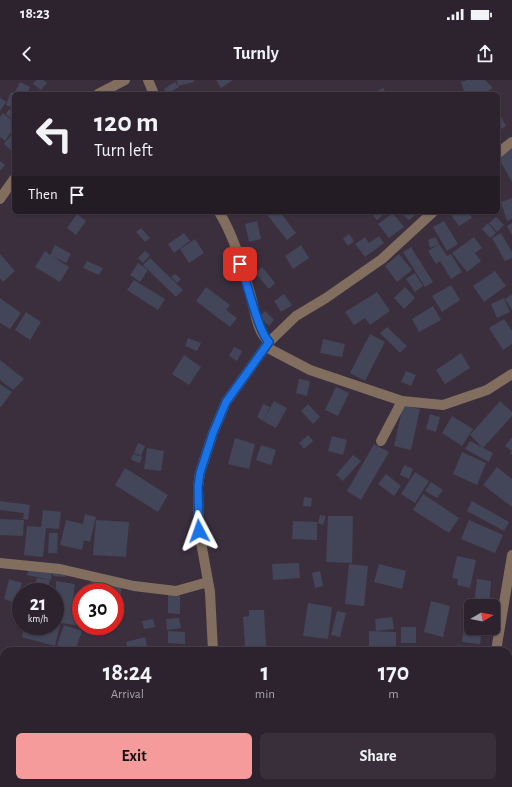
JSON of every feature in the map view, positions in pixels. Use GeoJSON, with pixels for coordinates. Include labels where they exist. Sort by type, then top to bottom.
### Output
{"type":"FeatureCollection","features":[{"type":"Feature","properties":{"kind":"street"},"geometry":{"type":"LineString","coordinates":[[102,92],[125,80]]}},
{"type":"Feature","properties":{"kind":"street"},"geometry":{"type":"LineString","coordinates":[[148,80],[153,92]]}},
{"type":"Feature","properties":{"kind":"street"},"geometry":{"type":"LineString","coordinates":[[500,151],[512,142]]}},
{"type":"Feature","properties":{"kind":"street"},"geometry":{"type":"LineString","coordinates":[[0,199],[12,182]]}},
{"type":"Feature","properties":{"kind":"street"},"geometry":{"type":"LineString","coordinates":[[220,214],[225,223],[245,277],[261,330],[268,344],[310,370],[402,401],[443,405],[487,390],[512,374]]}},
{"type":"Feature","properties":{"kind":"street"},"geometry":{"type":"LineString","coordinates":[[213,647],[208,582],[199,523],[198,487],[200,473],[213,433],[226,402],[268,344],[296,316],[326,298],[382,259],[431,214]]}},
{"type":"Feature","properties":{"kind":"street"},"geometry":{"type":"LineString","coordinates":[[381,441],[402,401]]}},
{"type":"Feature","properties":{"kind":"street"},"geometry":{"type":"LineString","coordinates":[[497,647],[512,555]]}},
{"type":"Feature","properties":{"kind":"street"},"geometry":{"type":"LineString","coordinates":[[0,563],[60,569],[134,586],[176,591],[208,582]]}},
{"type":"Feature","properties":{"kind":"building"},"geometry":{"type":"Polygon","coordinates":[[[36,80],[43,80],[47,83],[41,90],[33,84],[36,80]]]}},
{"type":"Feature","properties":{"kind":"building"},"geometry":{"type":"Polygon","coordinates":[[[177,80],[194,80],[194,82],[178,86],[177,80]]]}},
{"type":"Feature","properties":{"kind":"building"},"geometry":{"type":"Polygon","coordinates":[[[216,80],[233,80],[221,88],[216,80]]]}},
{"type":"Feature","properties":{"kind":"building"},"geometry":{"type":"Polygon","coordinates":[[[467,80],[485,80],[493,88],[486,92],[464,92],[461,82],[467,80]]]}},
{"type":"Feature","properties":{"kind":"building"},"geometry":{"type":"Polygon","coordinates":[[[20,82],[30,87],[28,92],[15,92],[20,82]]]}},
{"type":"Feature","properties":{"kind":"building"},"geometry":{"type":"Polygon","coordinates":[[[175,82],[179,87],[170,92],[166,92],[164,89],[175,82]]]}},
{"type":"Feature","properties":{"kind":"building"},"geometry":{"type":"Polygon","coordinates":[[[383,88],[386,92],[376,92],[383,88]]]}},
{"type":"Feature","properties":{"kind":"building"},"geometry":{"type":"Polygon","coordinates":[[[11,92],[12,92],[12,107],[6,105],[11,92]]]}},
{"type":"Feature","properties":{"kind":"building"},"geometry":{"type":"Polygon","coordinates":[[[0,98],[6,102],[0,111],[0,98]]]}},
{"type":"Feature","properties":{"kind":"building"},"geometry":{"type":"Polygon","coordinates":[[[9,109],[12,111],[12,119],[6,114],[9,109]]]}},
{"type":"Feature","properties":{"kind":"building"},"geometry":{"type":"Polygon","coordinates":[[[3,113],[12,120],[12,131],[5,141],[0,137],[0,117],[3,113]]]}},
{"type":"Feature","properties":{"kind":"building"},"geometry":{"type":"Polygon","coordinates":[[[500,115],[506,126],[500,130],[500,115]]]}},
{"type":"Feature","properties":{"kind":"building"},"geometry":{"type":"Polygon","coordinates":[[[12,134],[12,151],[4,144],[12,134]]]}},
{"type":"Feature","properties":{"kind":"building"},"geometry":{"type":"Polygon","coordinates":[[[512,149],[512,182],[500,161],[500,156],[512,149]]]}},
{"type":"Feature","properties":{"kind":"building"},"geometry":{"type":"Polygon","coordinates":[[[0,161],[5,165],[0,171],[0,161]]]}},
{"type":"Feature","properties":{"kind":"building"},"geometry":{"type":"Polygon","coordinates":[[[512,198],[512,219],[507,221],[501,202],[512,198]]]}},
{"type":"Feature","properties":{"kind":"building"},"geometry":{"type":"Polygon","coordinates":[[[77,214],[86,221],[76,235],[67,228],[77,214]]]}},
{"type":"Feature","properties":{"kind":"building"},"geometry":{"type":"Polygon","coordinates":[[[267,214],[282,214],[296,233],[287,240],[267,214]]]}},
{"type":"Feature","properties":{"kind":"building"},"geometry":{"type":"Polygon","coordinates":[[[372,214],[384,214],[377,220],[372,214]]]}},
{"type":"Feature","properties":{"kind":"building"},"geometry":{"type":"Polygon","coordinates":[[[394,214],[404,227],[389,238],[378,224],[394,214]]]}},
{"type":"Feature","properties":{"kind":"building"},"geometry":{"type":"Polygon","coordinates":[[[402,214],[416,214],[409,220],[402,214]]]}},
{"type":"Feature","properties":{"kind":"building"},"geometry":{"type":"Polygon","coordinates":[[[450,214],[469,214],[472,218],[459,226],[450,214]]]}},
{"type":"Feature","properties":{"kind":"building"},"geometry":{"type":"Polygon","coordinates":[[[496,217],[504,225],[497,232],[489,223],[496,217]]]}},
{"type":"Feature","properties":{"kind":"building"},"geometry":{"type":"Polygon","coordinates":[[[257,221],[261,239],[249,242],[245,224],[257,221]]]}},
{"type":"Feature","properties":{"kind":"building"},"geometry":{"type":"Polygon","coordinates":[[[444,221],[458,244],[447,251],[433,227],[444,221]]]}},
{"type":"Feature","properties":{"kind":"building"},"geometry":{"type":"Polygon","coordinates":[[[488,223],[496,233],[490,238],[482,229],[488,223]]]}},
{"type":"Feature","properties":{"kind":"building"},"geometry":{"type":"Polygon","coordinates":[[[512,223],[512,235],[507,226],[512,223]]]}},
{"type":"Feature","properties":{"kind":"building"},"geometry":{"type":"Polygon","coordinates":[[[141,228],[150,238],[145,242],[136,232],[141,228]]]}},
{"type":"Feature","properties":{"kind":"building"},"geometry":{"type":"Polygon","coordinates":[[[184,233],[190,241],[174,253],[168,244],[184,233]]]}},
{"type":"Feature","properties":{"kind":"building"},"geometry":{"type":"Polygon","coordinates":[[[501,233],[512,252],[512,258],[505,261],[492,238],[501,233]]]}},
{"type":"Feature","properties":{"kind":"building"},"geometry":{"type":"Polygon","coordinates":[[[349,234],[354,241],[348,246],[343,239],[349,234]]]}},
{"type":"Feature","properties":{"kind":"building"},"geometry":{"type":"Polygon","coordinates":[[[379,236],[384,243],[365,257],[355,244],[365,237],[369,243],[379,236]]]}},
{"type":"Feature","properties":{"kind":"building"},"geometry":{"type":"Polygon","coordinates":[[[436,237],[439,244],[430,248],[428,240],[436,237]]]}},
{"type":"Feature","properties":{"kind":"building"},"geometry":{"type":"Polygon","coordinates":[[[474,237],[482,248],[475,253],[481,261],[467,272],[452,253],[474,237]]]}},
{"type":"Feature","properties":{"kind":"building"},"geometry":{"type":"Polygon","coordinates":[[[195,239],[204,253],[189,263],[180,249],[195,239]]]}},
{"type":"Feature","properties":{"kind":"building"},"geometry":{"type":"Polygon","coordinates":[[[439,244],[447,256],[451,254],[462,272],[451,279],[440,261],[436,264],[428,251],[439,244]]]}},
{"type":"Feature","properties":{"kind":"building"},"geometry":{"type":"Polygon","coordinates":[[[55,245],[71,254],[66,263],[52,256],[69,267],[60,282],[35,267],[45,251],[50,255],[55,245]]]}},
{"type":"Feature","properties":{"kind":"building"},"geometry":{"type":"Polygon","coordinates":[[[301,245],[309,258],[293,269],[285,256],[301,245]]]}},
{"type":"Feature","properties":{"kind":"building"},"geometry":{"type":"Polygon","coordinates":[[[411,247],[433,282],[425,287],[403,252],[411,247]]]}},
{"type":"Feature","properties":{"kind":"building"},"geometry":{"type":"Polygon","coordinates":[[[145,251],[150,255],[143,263],[138,258],[145,251]]]}},
{"type":"Feature","properties":{"kind":"building"},"geometry":{"type":"Polygon","coordinates":[[[0,254],[15,271],[3,282],[0,278],[0,254]]]}},
{"type":"Feature","properties":{"kind":"building"},"geometry":{"type":"Polygon","coordinates":[[[399,254],[412,270],[397,282],[385,266],[399,254]]]}},
{"type":"Feature","properties":{"kind":"building"},"geometry":{"type":"Polygon","coordinates":[[[150,258],[183,290],[176,297],[143,265],[150,258]]]}},
{"type":"Feature","properties":{"kind":"building"},"geometry":{"type":"Polygon","coordinates":[[[87,261],[103,268],[99,275],[83,268],[87,261]]]}},
{"type":"Feature","properties":{"kind":"building"},"geometry":{"type":"Polygon","coordinates":[[[138,263],[148,270],[140,282],[130,275],[138,263]]]}},
{"type":"Feature","properties":{"kind":"building"},"geometry":{"type":"Polygon","coordinates":[[[262,267],[275,283],[269,289],[255,273],[262,267]]]}},
{"type":"Feature","properties":{"kind":"building"},"geometry":{"type":"Polygon","coordinates":[[[495,271],[506,286],[484,302],[473,286],[495,271]]]}},
{"type":"Feature","properties":{"kind":"building"},"geometry":{"type":"Polygon","coordinates":[[[415,273],[423,286],[415,292],[406,279],[415,273]]]}},
{"type":"Feature","properties":{"kind":"building"},"geometry":{"type":"Polygon","coordinates":[[[175,274],[181,279],[177,283],[171,277],[175,274]]]}},
{"type":"Feature","properties":{"kind":"building"},"geometry":{"type":"Polygon","coordinates":[[[134,280],[165,299],[158,310],[127,290],[134,280]]]}},
{"type":"Feature","properties":{"kind":"building"},"geometry":{"type":"Polygon","coordinates":[[[451,285],[460,300],[442,312],[432,296],[451,285]]]}},
{"type":"Feature","properties":{"kind":"building"},"geometry":{"type":"Polygon","coordinates":[[[206,287],[230,305],[226,310],[237,318],[230,327],[196,301],[206,287]]]}},
{"type":"Feature","properties":{"kind":"building"},"geometry":{"type":"Polygon","coordinates":[[[405,287],[415,298],[404,309],[394,298],[405,287]]]}},
{"type":"Feature","properties":{"kind":"building"},"geometry":{"type":"Polygon","coordinates":[[[377,292],[390,311],[370,325],[365,318],[354,325],[345,312],[377,292]]]}},
{"type":"Feature","properties":{"kind":"building"},"geometry":{"type":"Polygon","coordinates":[[[284,294],[292,305],[281,312],[274,301],[284,294]]]}},
{"type":"Feature","properties":{"kind":"building"},"geometry":{"type":"Polygon","coordinates":[[[512,294],[512,310],[505,299],[512,294]]]}},
{"type":"Feature","properties":{"kind":"building"},"geometry":{"type":"Polygon","coordinates":[[[0,298],[21,313],[10,329],[0,323],[0,298]]]}},
{"type":"Feature","properties":{"kind":"building"},"geometry":{"type":"Polygon","coordinates":[[[504,298],[510,312],[497,318],[491,304],[504,298]]]}},
{"type":"Feature","properties":{"kind":"building"},"geometry":{"type":"Polygon","coordinates":[[[433,306],[441,320],[419,332],[412,319],[433,306]]]}},
{"type":"Feature","properties":{"kind":"building"},"geometry":{"type":"Polygon","coordinates":[[[265,311],[274,320],[269,326],[259,317],[265,311]]]}},
{"type":"Feature","properties":{"kind":"building"},"geometry":{"type":"Polygon","coordinates":[[[26,312],[41,322],[30,340],[15,330],[26,312]]]}},
{"type":"Feature","properties":{"kind":"building"},"geometry":{"type":"Polygon","coordinates":[[[504,319],[512,331],[512,344],[503,350],[489,328],[504,319]]]}},
{"type":"Feature","properties":{"kind":"building"},"geometry":{"type":"Polygon","coordinates":[[[387,327],[407,346],[400,353],[380,333],[387,327]]]}},
{"type":"Feature","properties":{"kind":"building"},"geometry":{"type":"Polygon","coordinates":[[[370,334],[385,342],[365,381],[350,373],[370,334]]]}},
{"type":"Feature","properties":{"kind":"building"},"geometry":{"type":"Polygon","coordinates":[[[188,338],[201,343],[197,351],[185,346],[188,338]]]}},
{"type":"Feature","properties":{"kind":"building"},"geometry":{"type":"Polygon","coordinates":[[[323,339],[345,344],[342,357],[320,353],[323,339]]]}},
{"type":"Feature","properties":{"kind":"building"},"geometry":{"type":"Polygon","coordinates":[[[234,347],[242,351],[237,361],[229,356],[234,347]]]}},
{"type":"Feature","properties":{"kind":"building"},"geometry":{"type":"Polygon","coordinates":[[[461,353],[470,368],[445,384],[436,370],[461,353]]]}},
{"type":"Feature","properties":{"kind":"building"},"geometry":{"type":"Polygon","coordinates":[[[184,355],[201,367],[189,385],[172,374],[184,355]]]}},
{"type":"Feature","properties":{"kind":"building"},"geometry":{"type":"Polygon","coordinates":[[[0,360],[24,379],[13,390],[0,380],[0,360]]]}},
{"type":"Feature","properties":{"kind":"building"},"geometry":{"type":"Polygon","coordinates":[[[406,371],[416,375],[411,386],[401,382],[406,371]]]}},
{"type":"Feature","properties":{"kind":"building"},"geometry":{"type":"Polygon","coordinates":[[[299,379],[310,381],[307,396],[296,393],[299,379]]]}},
{"type":"Feature","properties":{"kind":"building"},"geometry":{"type":"Polygon","coordinates":[[[0,384],[12,392],[1,407],[0,406],[0,384]]]}},
{"type":"Feature","properties":{"kind":"building"},"geometry":{"type":"Polygon","coordinates":[[[336,387],[349,393],[338,416],[325,410],[336,387]]]}},
{"type":"Feature","properties":{"kind":"building"},"geometry":{"type":"Polygon","coordinates":[[[274,401],[287,408],[276,428],[263,421],[274,401]]]}},
{"type":"Feature","properties":{"kind":"building"},"geometry":{"type":"Polygon","coordinates":[[[500,401],[512,412],[512,416],[483,448],[470,435],[500,401]]]}},
{"type":"Feature","properties":{"kind":"building"},"geometry":{"type":"Polygon","coordinates":[[[263,404],[270,407],[263,421],[257,417],[263,404]]]}},
{"type":"Feature","properties":{"kind":"building"},"geometry":{"type":"Polygon","coordinates":[[[308,404],[320,417],[313,424],[301,411],[308,404]]]}},
{"type":"Feature","properties":{"kind":"building"},"geometry":{"type":"Polygon","coordinates":[[[403,405],[420,409],[411,450],[394,446],[403,405]]]}},
{"type":"Feature","properties":{"kind":"building"},"geometry":{"type":"Polygon","coordinates":[[[430,414],[440,417],[436,432],[426,429],[430,414]]]}},
{"type":"Feature","properties":{"kind":"building"},"geometry":{"type":"Polygon","coordinates":[[[452,416],[473,429],[462,446],[442,433],[452,416]]]}},
{"type":"Feature","properties":{"kind":"building"},"geometry":{"type":"Polygon","coordinates":[[[308,435],[313,441],[304,449],[299,443],[308,435]]]}},
{"type":"Feature","properties":{"kind":"building"},"geometry":{"type":"Polygon","coordinates":[[[332,436],[347,440],[343,455],[328,451],[332,436]]]}},
{"type":"Feature","properties":{"kind":"building"},"geometry":{"type":"Polygon","coordinates":[[[512,437],[512,451],[505,446],[512,437]]]}},
{"type":"Feature","properties":{"kind":"building"},"geometry":{"type":"Polygon","coordinates":[[[235,438],[255,444],[249,469],[228,464],[235,438]]]}},
{"type":"Feature","properties":{"kind":"building"},"geometry":{"type":"Polygon","coordinates":[[[470,441],[493,453],[489,462],[465,449],[470,441]]]}},
{"type":"Feature","properties":{"kind":"building"},"geometry":{"type":"Polygon","coordinates":[[[138,443],[145,446],[141,456],[134,453],[138,443]]]}},
{"type":"Feature","properties":{"kind":"building"},"geometry":{"type":"Polygon","coordinates":[[[374,444],[389,452],[361,500],[347,491],[374,444]]]}},
{"type":"Feature","properties":{"kind":"building"},"geometry":{"type":"Polygon","coordinates":[[[261,445],[276,450],[271,465],[256,460],[261,445]]]}},
{"type":"Feature","properties":{"kind":"building"},"geometry":{"type":"Polygon","coordinates":[[[147,448],[164,451],[161,471],[144,469],[147,448]]]}},
{"type":"Feature","properties":{"kind":"building"},"geometry":{"type":"Polygon","coordinates":[[[462,452],[486,463],[477,485],[453,474],[462,452]]]}},
{"type":"Feature","properties":{"kind":"building"},"geometry":{"type":"Polygon","coordinates":[[[133,454],[142,457],[140,463],[131,460],[133,454]]]}},
{"type":"Feature","properties":{"kind":"building"},"geometry":{"type":"Polygon","coordinates":[[[353,455],[361,461],[343,481],[336,475],[353,455]]]}},
{"type":"Feature","properties":{"kind":"building"},"geometry":{"type":"Polygon","coordinates":[[[404,465],[413,469],[409,479],[400,475],[404,465]]]}},
{"type":"Feature","properties":{"kind":"building"},"geometry":{"type":"Polygon","coordinates":[[[497,467],[512,479],[512,507],[483,485],[497,467]]]}},
{"type":"Feature","properties":{"kind":"building"},"geometry":{"type":"Polygon","coordinates":[[[125,468],[168,495],[158,512],[115,485],[125,468]]]}},
{"type":"Feature","properties":{"kind":"building"},"geometry":{"type":"Polygon","coordinates":[[[415,472],[429,481],[415,503],[401,494],[415,472]]]}},
{"type":"Feature","properties":{"kind":"building"},"geometry":{"type":"Polygon","coordinates":[[[386,474],[401,486],[394,496],[378,484],[386,474]]]}},
{"type":"Feature","properties":{"kind":"building"},"geometry":{"type":"Polygon","coordinates":[[[431,482],[443,490],[437,498],[425,491],[431,482]]]}},
{"type":"Feature","properties":{"kind":"building"},"geometry":{"type":"Polygon","coordinates":[[[423,494],[459,518],[449,533],[413,510],[423,494]]]}},
{"type":"Feature","properties":{"kind":"building"},"geometry":{"type":"Polygon","coordinates":[[[304,497],[312,498],[311,507],[303,506],[304,497]]]}},
{"type":"Feature","properties":{"kind":"building"},"geometry":{"type":"Polygon","coordinates":[[[0,501],[30,505],[28,520],[23,519],[24,513],[0,510],[0,501]]]}},
{"type":"Feature","properties":{"kind":"building"},"geometry":{"type":"Polygon","coordinates":[[[472,501],[509,522],[504,531],[467,511],[472,501]]]}},
{"type":"Feature","properties":{"kind":"building"},"geometry":{"type":"Polygon","coordinates":[[[43,510],[61,512],[59,529],[46,528],[43,557],[24,555],[27,526],[41,527],[43,510]]]}},
{"type":"Feature","properties":{"kind":"building"},"geometry":{"type":"Polygon","coordinates":[[[85,514],[96,517],[90,542],[84,540],[82,550],[60,545],[66,520],[83,524],[85,514]]]}},
{"type":"Feature","properties":{"kind":"building"},"geometry":{"type":"Polygon","coordinates":[[[320,515],[326,516],[323,525],[318,523],[320,515]]]}},
{"type":"Feature","properties":{"kind":"building"},"geometry":{"type":"Polygon","coordinates":[[[328,516],[353,516],[352,563],[326,562],[328,516]]]}},
{"type":"Feature","properties":{"kind":"building"},"geometry":{"type":"Polygon","coordinates":[[[0,519],[24,520],[23,536],[0,535],[0,519]]]}},
{"type":"Feature","properties":{"kind":"building"},"geometry":{"type":"Polygon","coordinates":[[[96,520],[129,522],[126,557],[93,555],[96,520]]]}},
{"type":"Feature","properties":{"kind":"building"},"geometry":{"type":"Polygon","coordinates":[[[469,520],[503,535],[495,553],[461,539],[469,520]]]}},
{"type":"Feature","properties":{"kind":"building"},"geometry":{"type":"Polygon","coordinates":[[[293,521],[317,522],[317,540],[292,539],[293,521]]]}},
{"type":"Feature","properties":{"kind":"building"},"geometry":{"type":"Polygon","coordinates":[[[49,533],[58,533],[57,553],[48,553],[49,533]]]}},
{"type":"Feature","properties":{"kind":"building"},"geometry":{"type":"Polygon","coordinates":[[[457,556],[476,560],[470,588],[457,585],[458,579],[452,578],[457,556]]]}},
{"type":"Feature","properties":{"kind":"building"},"geometry":{"type":"Polygon","coordinates":[[[299,563],[300,578],[273,580],[272,564],[299,563]]]}},
{"type":"Feature","properties":{"kind":"building"},"geometry":{"type":"Polygon","coordinates":[[[349,564],[368,566],[364,606],[345,604],[349,564]]]}},
{"type":"Feature","properties":{"kind":"building"},"geometry":{"type":"Polygon","coordinates":[[[379,564],[406,571],[402,589],[374,582],[379,564]]]}},
{"type":"Feature","properties":{"kind":"building"},"geometry":{"type":"Polygon","coordinates":[[[29,568],[52,572],[51,580],[27,575],[29,568]]]}},
{"type":"Feature","properties":{"kind":"building"},"geometry":{"type":"Polygon","coordinates":[[[53,569],[66,571],[65,577],[53,576],[53,569]]]}},
{"type":"Feature","properties":{"kind":"building"},"geometry":{"type":"Polygon","coordinates":[[[320,571],[323,586],[315,588],[312,573],[320,571]]]}},
{"type":"Feature","properties":{"kind":"building"},"geometry":{"type":"Polygon","coordinates":[[[37,578],[50,580],[49,583],[36,583],[37,578]]]}},
{"type":"Feature","properties":{"kind":"building"},"geometry":{"type":"Polygon","coordinates":[[[9,579],[22,583],[12,583],[12,602],[4,599],[9,579]]]}},
{"type":"Feature","properties":{"kind":"building"},"geometry":{"type":"Polygon","coordinates":[[[91,579],[107,582],[107,583],[90,583],[91,579]]]}},
{"type":"Feature","properties":{"kind":"building"},"geometry":{"type":"Polygon","coordinates":[[[477,579],[491,581],[490,599],[475,599],[477,579]]]}},
{"type":"Feature","properties":{"kind":"building"},"geometry":{"type":"Polygon","coordinates":[[[56,581],[72,584],[72,625],[64,623],[64,583],[56,583],[56,581]]]}},
{"type":"Feature","properties":{"kind":"building"},"geometry":{"type":"Polygon","coordinates":[[[168,594],[180,595],[180,614],[168,613],[168,594]]]}},
{"type":"Feature","properties":{"kind":"building"},"geometry":{"type":"Polygon","coordinates":[[[431,601],[450,606],[443,637],[424,632],[431,601]]]}},
{"type":"Feature","properties":{"kind":"building"},"geometry":{"type":"Polygon","coordinates":[[[308,603],[332,607],[328,639],[303,636],[308,603]]]}},
{"type":"Feature","properties":{"kind":"building"},"geometry":{"type":"Polygon","coordinates":[[[249,610],[264,610],[266,646],[245,647],[243,617],[249,616],[249,610]]]}},
{"type":"Feature","properties":{"kind":"building"},"geometry":{"type":"Polygon","coordinates":[[[337,611],[346,613],[340,637],[331,635],[337,611]]]}},
{"type":"Feature","properties":{"kind":"building"},"geometry":{"type":"Polygon","coordinates":[[[392,617],[394,629],[376,631],[375,619],[392,617]]]}},
{"type":"Feature","properties":{"kind":"building"},"geometry":{"type":"Polygon","coordinates":[[[179,618],[181,628],[167,630],[166,619],[179,618]]]}},
{"type":"Feature","properties":{"kind":"building"},"geometry":{"type":"Polygon","coordinates":[[[153,619],[155,627],[144,629],[142,621],[153,619]]]}},
{"type":"Feature","properties":{"kind":"building"},"geometry":{"type":"Polygon","coordinates":[[[64,625],[72,628],[72,635],[81,635],[76,647],[63,647],[57,645],[60,635],[64,635],[64,625]]]}},
{"type":"Feature","properties":{"kind":"building"},"geometry":{"type":"Polygon","coordinates":[[[464,625],[464,635],[481,635],[480,644],[462,642],[464,625]]]}},
{"type":"Feature","properties":{"kind":"building"},"geometry":{"type":"Polygon","coordinates":[[[401,627],[416,627],[416,643],[401,643],[401,627]]]}},
{"type":"Feature","properties":{"kind":"building"},"geometry":{"type":"Polygon","coordinates":[[[168,631],[185,632],[185,644],[168,643],[168,631]]]}},
{"type":"Feature","properties":{"kind":"building"},"geometry":{"type":"Polygon","coordinates":[[[369,631],[396,632],[396,647],[369,647],[369,631]]]}},
{"type":"Feature","properties":{"kind":"building"},"geometry":{"type":"Polygon","coordinates":[[[22,635],[58,635],[55,646],[22,637],[22,635]]]}},
{"type":"Feature","properties":{"kind":"building"},"geometry":{"type":"Polygon","coordinates":[[[145,637],[147,647],[127,647],[126,642],[145,637]]]}},
{"type":"Feature","properties":{"kind":"building"},"geometry":{"type":"Polygon","coordinates":[[[458,645],[471,647],[458,647],[458,645]]]}},
{"type":"Feature","properties":{"kind":"route"},"geometry":{"type":"LineString","coordinates":[[199,531],[198,487],[200,473],[213,433],[226,402],[269,342],[265,338],[257,321],[255,308],[240,264]]}}]}
